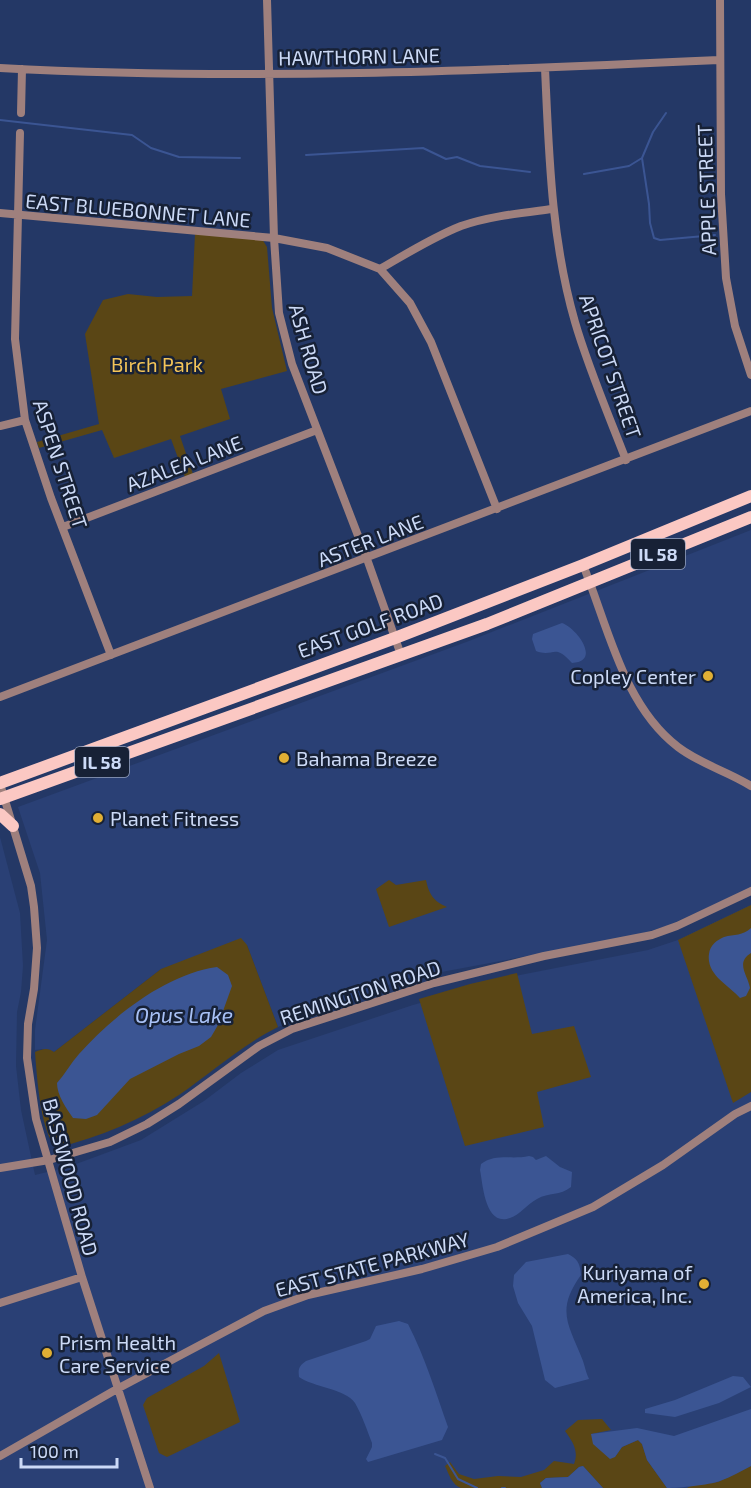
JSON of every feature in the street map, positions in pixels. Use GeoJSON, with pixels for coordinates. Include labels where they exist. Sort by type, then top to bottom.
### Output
{"type":"FeatureCollection","features":[{"type":"Feature","properties":{"kind":"main road","name":"EAST GOLF ROAD"},"geometry":{"type":"LineString","coordinates":[[0,783],[395,638],[583,565],[751,496]]}},
{"type":"Feature","properties":{"kind":"main road","name":"EAST GOLF ROAD"},"geometry":{"type":"LineString","coordinates":[[2,798],[487,624],[751,517]]}},
{"type":"Feature","properties":{"kind":"main road"},"geometry":{"type":"LineString","coordinates":[[0,814],[13,826]]}},
{"type":"Feature","properties":{"kind":"street","name":"ASH ROAD"},"geometry":{"type":"LineString","coordinates":[[267,0],[273,238],[279,313],[292,364],[367,559],[401,655]]}},
{"type":"Feature","properties":{"kind":"street","name":"APPLE STREET"},"geometry":{"type":"LineString","coordinates":[[720,0],[721,194],[726,278],[735,326],[751,375]]}},
{"type":"Feature","properties":{"kind":"street","name":"HAWTHORN LANE"},"geometry":{"type":"LineString","coordinates":[[0,68],[268,75],[545,68],[719,60]]}},
{"type":"Feature","properties":{"kind":"street","name":"APRICOT STREET"},"geometry":{"type":"LineString","coordinates":[[545,68],[552,209],[575,324],[626,460]]}},
{"type":"Feature","properties":{"kind":"street"},"geometry":{"type":"LineString","coordinates":[[21,113],[22,69]]}},
{"type":"Feature","properties":{"kind":"street","name":"ASPEN STREET"},"geometry":{"type":"LineString","coordinates":[[20,133],[15,339],[26,420],[111,655]]}},
{"type":"Feature","properties":{"kind":"street"},"geometry":{"type":"LineString","coordinates":[[497,509],[431,342],[410,303],[380,269],[462,226],[506,215],[552,209]]}},
{"type":"Feature","properties":{"kind":"street","name":"EAST BLUEBONNET LANE"},"geometry":{"type":"LineString","coordinates":[[0,213],[273,238],[327,248],[380,269]]}},
{"type":"Feature","properties":{"kind":"street","name":"ASTER LANE"},"geometry":{"type":"LineString","coordinates":[[0,697],[751,411]]}},
{"type":"Feature","properties":{"kind":"street"},"geometry":{"type":"LineString","coordinates":[[0,426],[26,420]]}},
{"type":"Feature","properties":{"kind":"street","name":"AZALEA LANE"},"geometry":{"type":"LineString","coordinates":[[63,527],[317,430]]}},
{"type":"Feature","properties":{"kind":"street"},"geometry":{"type":"LineString","coordinates":[[583,565],[622,667],[657,727],[678,747],[706,764],[733,774],[751,786]]}},
{"type":"Feature","properties":{"kind":"street","name":"BASSWOOD ROAD"},"geometry":{"type":"LineString","coordinates":[[0,783],[2,798],[31,886],[34,907],[37,948],[34,989],[28,1024],[27,1058],[36,1119],[82,1277],[150,1488]]}},
{"type":"Feature","properties":{"kind":"street","name":"REMINGTON ROAD"},"geometry":{"type":"LineString","coordinates":[[0,1168],[49,1160],[110,1142],[147,1124],[179,1104],[259,1046],[292,1029],[434,983],[652,934],[677,926],[751,891]]}},
{"type":"Feature","properties":{"kind":"street","name":"EAST STATE PARKWAY"},"geometry":{"type":"LineString","coordinates":[[0,1456],[117,1389],[280,1304],[308,1295],[458,1260],[547,1228],[614,1195],[663,1165],[735,1114],[751,1106]]}},
{"type":"Feature","properties":{"kind":"street"},"geometry":{"type":"LineString","coordinates":[[0,1303],[82,1277]]}},
{"type":"Feature","properties":{"kind":"shaded area"},"geometry":{"type":"Polygon","coordinates":[[[751,530],[751,888],[667,926],[629,937],[404,979],[278,1027],[247,945],[161,969],[54,1052],[35,1050],[35,1030],[47,940],[40,873],[18,807],[469,641],[751,530]]]}},
{"type":"Feature","properties":{"kind":"shaded area"},"geometry":{"type":"Polygon","coordinates":[[[0,837],[20,913],[23,966],[17,1012],[16,1066],[21,1110],[35,1175],[68,1167],[141,1140],[204,1101],[241,1073],[278,1050],[413,1005],[520,975],[648,950],[678,940],[751,905],[751,1488],[0,1488],[0,837]]]}},
{"type":"Feature","properties":{"kind":"green space","name":"Birch Park"},"geometry":{"type":"Polygon","coordinates":[[[195,234],[262,239],[267,247],[272,308],[287,371],[221,389],[230,419],[180,436],[193,474],[185,477],[171,439],[114,458],[102,430],[39,448],[37,442],[99,424],[85,334],[103,300],[128,294],[157,297],[192,296],[195,234]]]}},
{"type":"Feature","properties":{"kind":"green space"},"geometry":{"type":"Polygon","coordinates":[[[389,880],[396,885],[426,880],[432,896],[447,907],[389,927],[376,889],[389,880]]]}},
{"type":"Feature","properties":{"kind":"green space"},"geometry":{"type":"Polygon","coordinates":[[[751,905],[751,1092],[733,1103],[678,940],[751,905]]]}},
{"type":"Feature","properties":{"kind":"green space"},"geometry":{"type":"Polygon","coordinates":[[[241,938],[247,945],[278,1027],[252,1042],[179,1095],[150,1112],[104,1133],[56,1148],[46,1129],[43,1116],[35,1052],[49,1049],[54,1052],[161,969],[241,938]]]}},
{"type":"Feature","properties":{"kind":"green space"},"geometry":{"type":"Polygon","coordinates":[[[517,973],[532,1034],[574,1026],[591,1077],[537,1092],[544,1127],[465,1146],[419,999],[517,973]]]}},
{"type":"Feature","properties":{"kind":"green space"},"geometry":{"type":"Polygon","coordinates":[[[219,1353],[240,1422],[167,1457],[159,1453],[143,1405],[147,1398],[204,1366],[219,1353]]]}},
{"type":"Feature","properties":{"kind":"green space"},"geometry":{"type":"Polygon","coordinates":[[[602,1419],[611,1430],[591,1434],[615,1457],[622,1447],[638,1440],[642,1444],[647,1460],[667,1488],[603,1488],[583,1466],[568,1477],[546,1478],[540,1483],[542,1488],[461,1488],[453,1482],[445,1466],[450,1462],[459,1474],[474,1479],[498,1476],[521,1477],[544,1470],[554,1461],[574,1464],[576,1455],[574,1447],[565,1431],[578,1420],[602,1419]]]}},
{"type":"Feature","properties":{"kind":"green space"},"geometry":{"type":"Polygon","coordinates":[[[751,1466],[751,1488],[687,1488],[692,1485],[718,1482],[751,1466]]]}},
{"type":"Feature","properties":{"kind":"water"},"geometry":{"type":"Polygon","coordinates":[[[562,623],[580,638],[584,645],[585,657],[581,661],[572,663],[561,653],[536,651],[532,639],[533,634],[562,623]]]}},
{"type":"Feature","properties":{"kind":"water"},"geometry":{"type":"Polygon","coordinates":[[[751,928],[751,953],[746,957],[743,965],[750,988],[746,996],[740,998],[715,974],[711,968],[709,954],[712,945],[719,940],[742,934],[751,928]]]}},
{"type":"Feature","properties":{"kind":"water","name":"Opus Lake"},"geometry":{"type":"Polygon","coordinates":[[[217,967],[228,975],[232,986],[218,1025],[211,1037],[199,1046],[130,1079],[97,1115],[86,1119],[73,1118],[60,1097],[57,1083],[76,1057],[108,1025],[142,999],[179,978],[217,967]]]}},
{"type":"Feature","properties":{"kind":"water"},"geometry":{"type":"Polygon","coordinates":[[[529,1156],[536,1160],[546,1156],[560,1167],[572,1172],[571,1187],[563,1192],[537,1199],[510,1218],[502,1219],[495,1216],[490,1211],[484,1194],[481,1164],[498,1158],[529,1156]]]}},
{"type":"Feature","properties":{"kind":"water"},"geometry":{"type":"Polygon","coordinates":[[[568,1254],[578,1262],[581,1275],[568,1299],[567,1318],[589,1379],[555,1388],[545,1380],[532,1326],[518,1303],[513,1286],[514,1275],[526,1262],[568,1254]]]}},
{"type":"Feature","properties":{"kind":"water"},"geometry":{"type":"Polygon","coordinates":[[[399,1321],[408,1324],[430,1375],[448,1427],[442,1440],[368,1462],[366,1459],[372,1443],[355,1403],[344,1394],[299,1377],[299,1370],[306,1361],[370,1339],[376,1326],[399,1321]]]}},
{"type":"Feature","properties":{"kind":"water"},"geometry":{"type":"Polygon","coordinates":[[[733,1376],[743,1377],[751,1387],[719,1403],[675,1417],[645,1413],[645,1409],[675,1400],[733,1376]]]}},
{"type":"Feature","properties":{"kind":"water"},"geometry":{"type":"Polygon","coordinates":[[[751,1409],[751,1466],[720,1481],[702,1485],[667,1488],[647,1460],[642,1444],[638,1440],[622,1447],[615,1457],[610,1459],[593,1444],[591,1434],[637,1428],[674,1436],[751,1409]]]}},
{"type":"Feature","properties":{"kind":"water"},"geometry":{"type":"Polygon","coordinates":[[[583,1466],[603,1488],[542,1488],[540,1483],[546,1478],[568,1477],[583,1466]]]}},
{"type":"Feature","properties":{"kind":"waterway"},"geometry":{"type":"LineString","coordinates":[[642,158],[653,132],[666,113]]}},
{"type":"Feature","properties":{"kind":"waterway"},"geometry":{"type":"LineString","coordinates":[[0,120],[132,135],[151,148],[179,157],[240,158]]}},
{"type":"Feature","properties":{"kind":"waterway"},"geometry":{"type":"LineString","coordinates":[[306,155],[423,148],[446,159],[457,157],[480,166],[530,172]]}},
{"type":"Feature","properties":{"kind":"waterway"},"geometry":{"type":"LineString","coordinates":[[642,158],[654,238],[660,240],[715,235]]}},
{"type":"Feature","properties":{"kind":"waterway"},"geometry":{"type":"LineString","coordinates":[[584,174],[629,166],[642,158]]}},
{"type":"Feature","properties":{"kind":"waterway"},"geometry":{"type":"LineString","coordinates":[[435,1454],[445,1458],[458,1479],[477,1488]]}},
{"type":"Feature","properties":{"kind":"place","name":"Copley Center"},"geometry":{"type":"Point","coordinates":[708,676]}},
{"type":"Feature","properties":{"kind":"place","name":"Bahama Breeze"},"geometry":{"type":"Point","coordinates":[284,758]}},
{"type":"Feature","properties":{"kind":"place","name":"Planet Fitness"},"geometry":{"type":"Point","coordinates":[98,818]}},
{"type":"Feature","properties":{"kind":"place","name":"Kuriyama of America, Inc."},"geometry":{"type":"Point","coordinates":[704,1284]}},
{"type":"Feature","properties":{"kind":"place","name":"Prism Health Care Service"},"geometry":{"type":"Point","coordinates":[47,1353]}}]}
